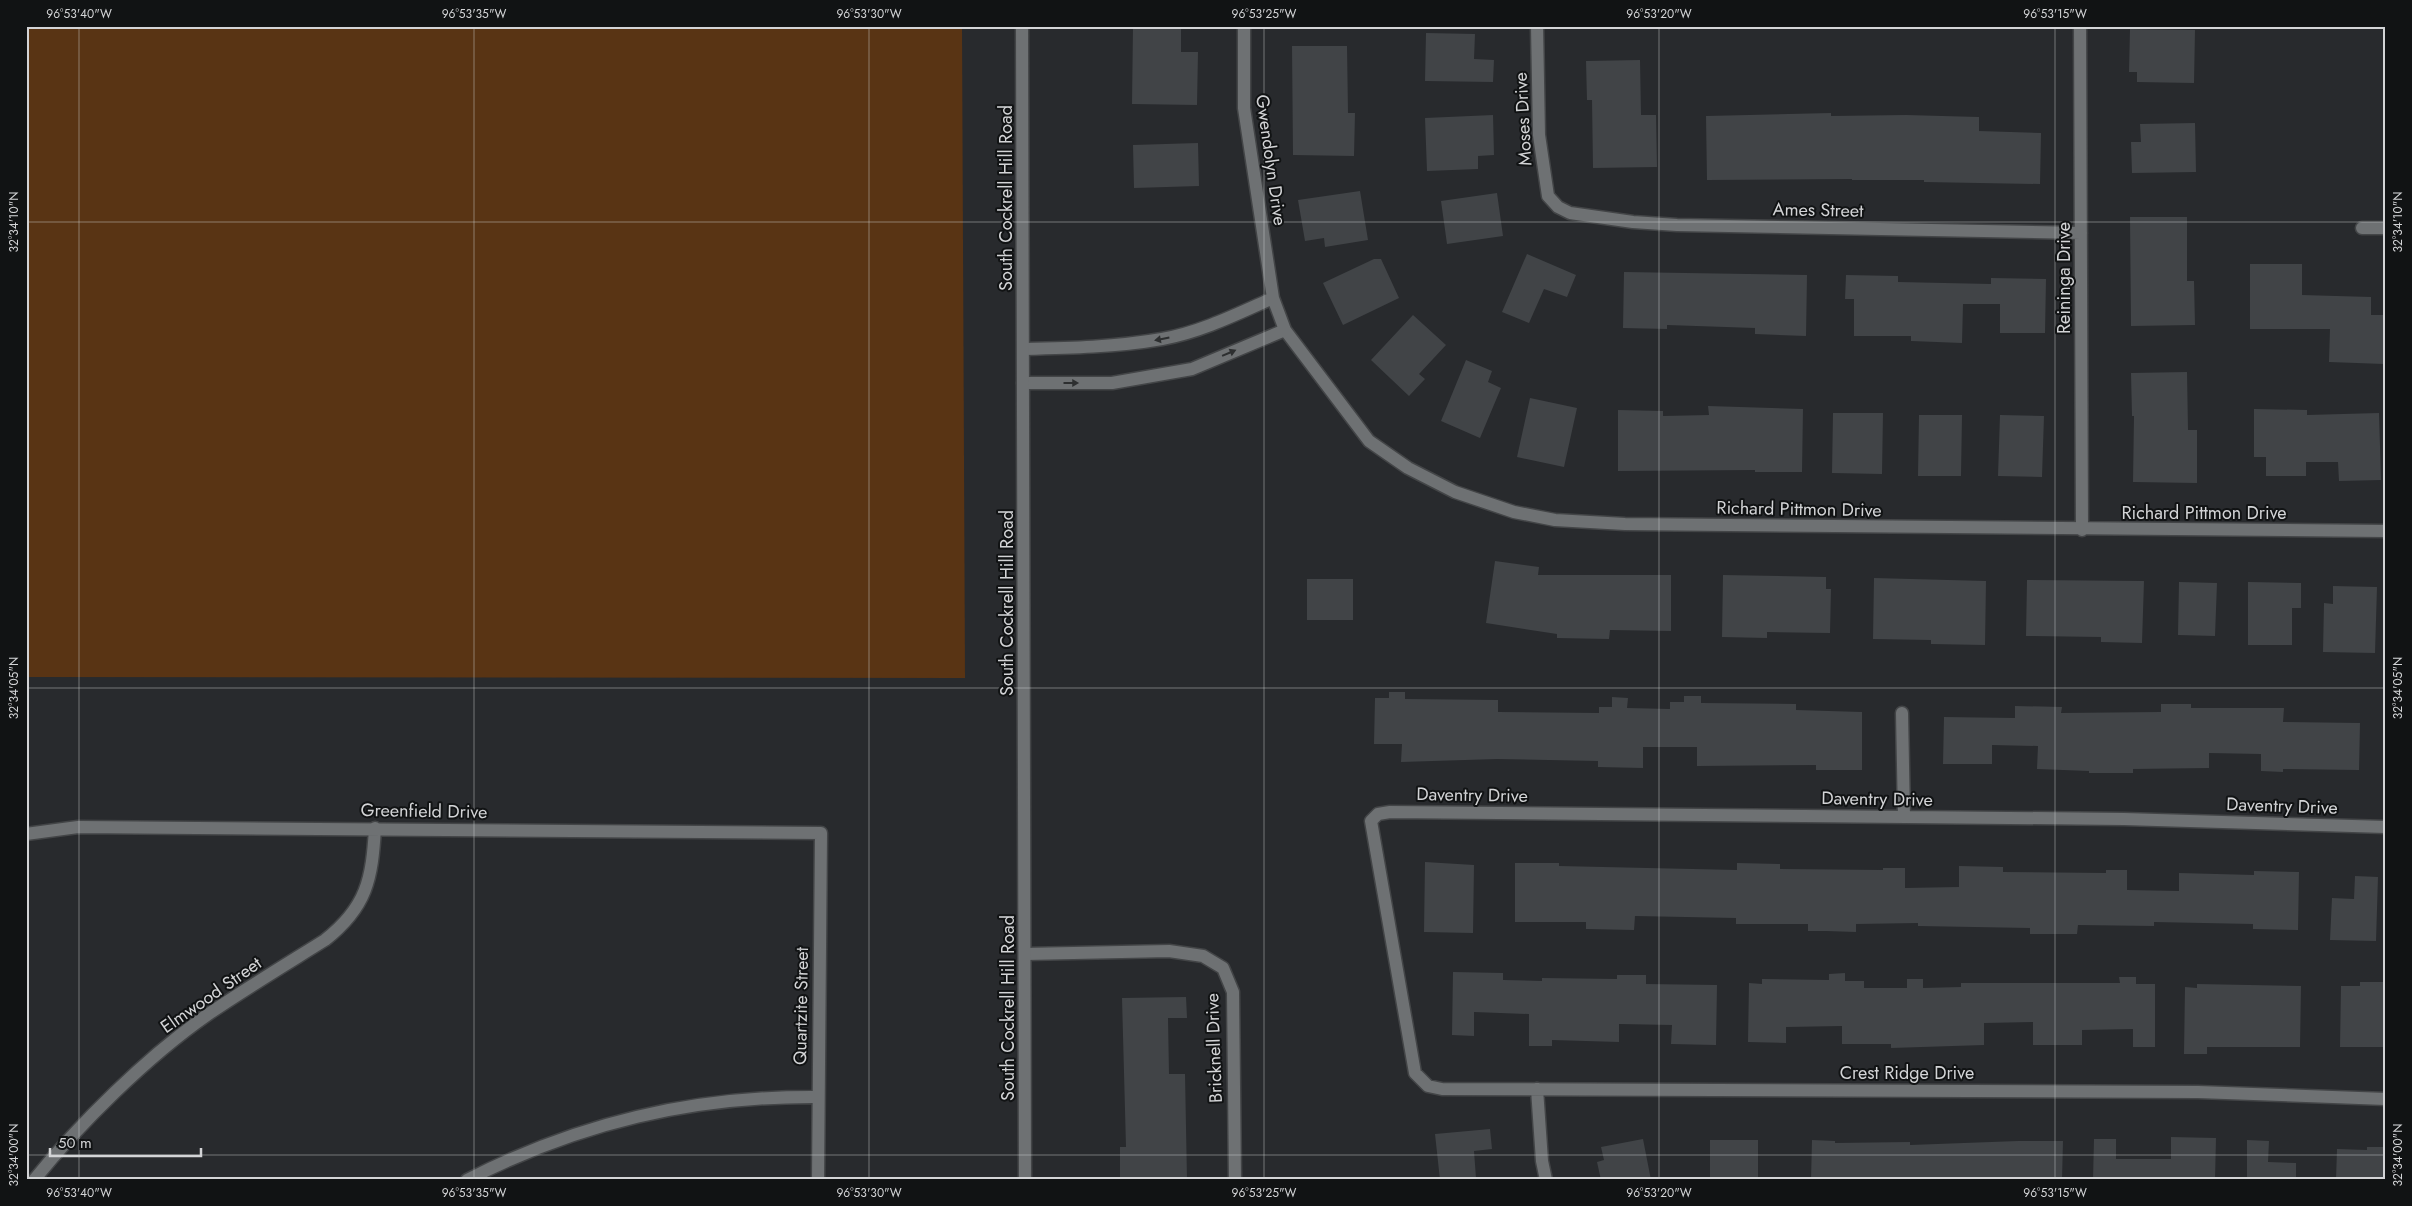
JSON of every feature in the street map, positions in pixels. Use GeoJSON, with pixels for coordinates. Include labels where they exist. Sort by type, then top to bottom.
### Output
{"type":"FeatureCollection","features":[{"type":"Feature","properties":{"kind":"street","name":"South Cockrell Hill Road"},"geometry":{"type":"LineString","coordinates":[[1022,26],[1026,1180]]}},
{"type":"Feature","properties":{"kind":"street","name":"Gwendolyn Drive"},"geometry":{"type":"LineString","coordinates":[[1244,26],[1244,108],[1273,298],[1285,330]]}},
{"type":"Feature","properties":{"kind":"street","name":"Moses Drive"},"geometry":{"type":"LineString","coordinates":[[1537,26],[1538,135],[1548,196],[1558,207]]}},
{"type":"Feature","properties":{"kind":"street","name":"Reininga Drive"},"geometry":{"type":"LineString","coordinates":[[2080,26],[2082,530]]}},
{"type":"Feature","properties":{"kind":"street","name":"Ames Street"},"geometry":{"type":"LineString","coordinates":[[1558,207],[1570,213],[1676,225],[2081,232]]}},
{"type":"Feature","properties":{"kind":"street"},"geometry":{"type":"LineString","coordinates":[[2362,228],[2386,228]]}},
{"type":"Feature","properties":{"kind":"street"},"geometry":{"type":"LineString","coordinates":[[1024,349],[1110,346],[1164,339],[1220,322],[1273,298]]}},
{"type":"Feature","properties":{"kind":"street"},"geometry":{"type":"LineString","coordinates":[[1023,383],[1112,384],[1192,369],[1285,330]]}},
{"type":"Feature","properties":{"kind":"street","name":"Richard Pittmon Drive"},"geometry":{"type":"LineString","coordinates":[[1285,330],[1369,441],[1408,468],[1455,492],[1514,512],[1555,520],[1625,524],[2082,530],[2386,531]]}},
{"type":"Feature","properties":{"kind":"street"},"geometry":{"type":"LineString","coordinates":[[1902,714],[1904,817]]}},
{"type":"Feature","properties":{"kind":"street","name":"Daventry Drive"},"geometry":{"type":"LineString","coordinates":[[1428,1086],[1415,1073],[1371,821],[1378,814],[1390,812],[2124,819],[2386,827]]}},
{"type":"Feature","properties":{"kind":"street","name":"Greenfield Drive"},"geometry":{"type":"LineString","coordinates":[[26,834],[78,827],[821,833]]}},
{"type":"Feature","properties":{"kind":"street","name":"Elmwood Street"},"geometry":{"type":"LineString","coordinates":[[34,1180],[96,1113],[146,1064],[205,1016],[325,940],[343,926],[357,909],[366,888],[373,860],[375,828]]}},
{"type":"Feature","properties":{"kind":"street","name":"Quartzite Street"},"geometry":{"type":"LineString","coordinates":[[818,1180],[821,833]]}},
{"type":"Feature","properties":{"kind":"street","name":"Bricknell Drive"},"geometry":{"type":"LineString","coordinates":[[1025,954],[1170,951],[1203,956],[1223,968],[1234,992],[1235,1180]]}},
{"type":"Feature","properties":{"kind":"street","name":"Crest Ridge Drive"},"geometry":{"type":"LineString","coordinates":[[1428,1086],[1442,1089],[1537,1090],[2198,1092],[2386,1099]]}},
{"type":"Feature","properties":{"kind":"street"},"geometry":{"type":"LineString","coordinates":[[1537,1090],[1542,1161],[1546,1180]]}},
{"type":"Feature","properties":{"kind":"street"},"geometry":{"type":"LineString","coordinates":[[467,1180],[511,1157],[567,1136],[636,1116],[773,1097],[818,1097]]}},
{"type":"Feature","properties":{"kind":"shaded area"},"geometry":{"type":"Polygon","coordinates":[[[26,26],[962,26],[965,678],[26,677],[26,26]]]}},
{"type":"Feature","properties":{"kind":"building"},"geometry":{"type":"Polygon","coordinates":[[[1133,26],[1181,26],[1181,52],[1198,52],[1197,105],[1132,104],[1133,26]]]}},
{"type":"Feature","properties":{"kind":"building"},"geometry":{"type":"Polygon","coordinates":[[[2130,29],[2195,30],[2194,83],[2137,82],[2137,72],[2129,72],[2130,29]]]}},
{"type":"Feature","properties":{"kind":"building"},"geometry":{"type":"Polygon","coordinates":[[[1426,33],[1475,34],[1474,59],[1494,60],[1493,82],[1425,81],[1426,33]]]}},
{"type":"Feature","properties":{"kind":"building"},"geometry":{"type":"Polygon","coordinates":[[[1292,46],[1347,46],[1348,113],[1355,113],[1354,156],[1293,155],[1292,46]]]}},
{"type":"Feature","properties":{"kind":"building"},"geometry":{"type":"Polygon","coordinates":[[[1640,60],[1641,115],[1656,115],[1657,167],[1593,168],[1592,100],[1587,100],[1586,61],[1640,60]]]}},
{"type":"Feature","properties":{"kind":"building"},"geometry":{"type":"Polygon","coordinates":[[[1831,113],[1831,116],[1906,115],[1979,117],[1979,131],[2041,133],[2040,184],[1852,179],[1707,180],[1706,116],[1831,113]]]}},
{"type":"Feature","properties":{"kind":"building"},"geometry":{"type":"Polygon","coordinates":[[[1493,115],[1494,155],[1478,156],[1478,169],[1427,171],[1425,118],[1493,115]]]}},
{"type":"Feature","properties":{"kind":"building"},"geometry":{"type":"Polygon","coordinates":[[[2195,123],[2196,172],[2132,173],[2131,142],[2141,142],[2140,124],[2195,123]]]}},
{"type":"Feature","properties":{"kind":"building"},"geometry":{"type":"Polygon","coordinates":[[[1198,143],[1199,186],[1134,188],[1133,145],[1198,143]]]}},
{"type":"Feature","properties":{"kind":"building"},"geometry":{"type":"Polygon","coordinates":[[[1360,191],[1368,240],[1325,247],[1324,238],[1305,241],[1298,200],[1360,191]]]}},
{"type":"Feature","properties":{"kind":"building"},"geometry":{"type":"Polygon","coordinates":[[[1497,193],[1503,236],[1447,244],[1441,201],[1497,193]]]}},
{"type":"Feature","properties":{"kind":"building"},"geometry":{"type":"Polygon","coordinates":[[[2130,217],[2187,217],[2187,281],[2194,281],[2195,325],[2131,326],[2130,217]]]}},
{"type":"Feature","properties":{"kind":"building"},"geometry":{"type":"Polygon","coordinates":[[[1527,254],[1576,275],[1567,297],[1544,289],[1529,323],[1502,312],[1527,254]]]}},
{"type":"Feature","properties":{"kind":"building"},"geometry":{"type":"Polygon","coordinates":[[[1374,259],[1381,259],[1399,298],[1343,325],[1323,283],[1374,259]]]}},
{"type":"Feature","properties":{"kind":"building"},"geometry":{"type":"Polygon","coordinates":[[[2250,264],[2302,264],[2302,295],[2371,297],[2371,315],[2385,315],[2384,364],[2329,362],[2330,329],[2250,329],[2250,264]]]}},
{"type":"Feature","properties":{"kind":"building"},"geometry":{"type":"Polygon","coordinates":[[[1624,272],[1807,275],[1806,336],[1755,334],[1755,328],[1667,325],[1667,329],[1623,328],[1624,272]]]}},
{"type":"Feature","properties":{"kind":"building"},"geometry":{"type":"Polygon","coordinates":[[[1846,275],[1898,276],[1898,282],[1991,284],[1991,278],[2046,279],[2045,333],[2000,333],[2000,304],[1963,304],[1962,343],[1911,341],[1911,336],[1854,336],[1854,299],[1845,299],[1846,275]]]}},
{"type":"Feature","properties":{"kind":"building"},"geometry":{"type":"Polygon","coordinates":[[[1413,315],[1446,345],[1419,374],[1425,379],[1409,396],[1371,360],[1413,315]]]}},
{"type":"Feature","properties":{"kind":"building"},"geometry":{"type":"Polygon","coordinates":[[[1466,360],[1492,371],[1488,382],[1501,388],[1480,438],[1441,421],[1466,360]]]}},
{"type":"Feature","properties":{"kind":"building"},"geometry":{"type":"Polygon","coordinates":[[[2187,372],[2188,430],[2197,430],[2197,483],[2133,482],[2134,416],[2132,416],[2131,373],[2187,372]]]}},
{"type":"Feature","properties":{"kind":"building"},"geometry":{"type":"Polygon","coordinates":[[[1530,398],[1577,408],[1564,467],[1517,457],[1530,398]]]}},
{"type":"Feature","properties":{"kind":"building"},"geometry":{"type":"Polygon","coordinates":[[[1708,406],[1803,409],[1802,472],[1755,472],[1755,470],[1618,471],[1618,410],[1663,411],[1663,416],[1709,415],[1708,406]]]}},
{"type":"Feature","properties":{"kind":"building"},"geometry":{"type":"Polygon","coordinates":[[[2254,409],[2307,410],[2307,415],[2379,413],[2381,480],[2339,481],[2338,462],[2306,462],[2306,476],[2266,476],[2266,457],[2254,457],[2254,409]]]}},
{"type":"Feature","properties":{"kind":"building"},"geometry":{"type":"Polygon","coordinates":[[[1833,413],[1883,413],[1882,474],[1832,473],[1833,413]]]}},
{"type":"Feature","properties":{"kind":"building"},"geometry":{"type":"Polygon","coordinates":[[[1919,415],[1962,415],[1961,476],[1918,476],[1919,415]]]}},
{"type":"Feature","properties":{"kind":"building"},"geometry":{"type":"Polygon","coordinates":[[[2000,415],[2044,416],[2042,477],[1998,476],[2000,415]]]}},
{"type":"Feature","properties":{"kind":"building"},"geometry":{"type":"Polygon","coordinates":[[[1495,561],[1539,567],[1538,575],[1671,575],[1671,631],[1610,630],[1609,639],[1557,638],[1557,634],[1486,623],[1495,561]]]}},
{"type":"Feature","properties":{"kind":"building"},"geometry":{"type":"Polygon","coordinates":[[[1723,575],[1826,577],[1826,589],[1831,589],[1830,633],[1767,632],[1767,638],[1722,637],[1723,575]]]}},
{"type":"Feature","properties":{"kind":"building"},"geometry":{"type":"Polygon","coordinates":[[[1874,578],[1986,581],[1985,645],[1931,644],[1931,640],[1873,639],[1874,578]]]}},
{"type":"Feature","properties":{"kind":"building"},"geometry":{"type":"Polygon","coordinates":[[[1307,579],[1353,579],[1353,620],[1307,620],[1307,579]]]}},
{"type":"Feature","properties":{"kind":"building"},"geometry":{"type":"Polygon","coordinates":[[[2027,580],[2144,581],[2142,643],[2101,642],[2101,637],[2026,636],[2027,580]]]}},
{"type":"Feature","properties":{"kind":"building"},"geometry":{"type":"Polygon","coordinates":[[[2179,582],[2217,583],[2215,636],[2178,635],[2179,582]]]}},
{"type":"Feature","properties":{"kind":"building"},"geometry":{"type":"Polygon","coordinates":[[[2248,582],[2301,583],[2301,608],[2292,608],[2292,645],[2248,645],[2248,582]]]}},
{"type":"Feature","properties":{"kind":"building"},"geometry":{"type":"Polygon","coordinates":[[[2333,586],[2377,587],[2375,653],[2323,652],[2324,603],[2333,604],[2333,586]]]}},
{"type":"Feature","properties":{"kind":"building"},"geometry":{"type":"Polygon","coordinates":[[[1389,692],[1405,692],[1405,699],[1498,700],[1498,712],[1599,713],[1599,707],[1612,707],[1612,697],[1628,698],[1627,708],[1670,709],[1670,702],[1684,702],[1684,696],[1701,696],[1701,703],[1796,704],[1796,710],[1862,712],[1862,770],[1816,770],[1816,765],[1697,766],[1697,747],[1643,747],[1643,768],[1598,767],[1598,761],[1497,759],[1401,762],[1402,744],[1374,744],[1375,698],[1389,698],[1389,692]]]}},
{"type":"Feature","properties":{"kind":"building"},"geometry":{"type":"Polygon","coordinates":[[[2161,704],[2191,704],[2191,708],[2284,708],[2283,722],[2360,723],[2359,770],[2283,769],[2283,772],[2261,771],[2261,754],[2209,753],[2209,768],[2133,769],[2133,773],[2089,773],[2089,771],[2037,769],[2038,746],[1992,745],[1992,764],[1943,764],[1944,717],[2015,718],[2015,706],[2062,707],[2061,713],[2161,712],[2161,704]]]}},
{"type":"Feature","properties":{"kind":"building"},"geometry":{"type":"Polygon","coordinates":[[[1425,862],[1474,865],[1473,933],[1424,932],[1425,862]]]}},
{"type":"Feature","properties":{"kind":"building"},"geometry":{"type":"Polygon","coordinates":[[[1515,863],[1559,863],[1559,866],[1737,870],[1737,863],[1780,864],[1780,869],[1883,870],[1883,868],[1905,868],[1905,888],[1959,887],[1959,866],[2003,867],[2003,872],[2106,873],[2106,870],[2127,870],[2127,890],[2179,891],[2179,873],[2254,875],[2254,871],[2299,872],[2298,930],[2253,929],[2253,924],[2154,922],[2154,926],[2078,925],[2077,934],[2030,934],[2030,928],[1918,926],[1918,923],[1856,924],[1856,932],[1808,931],[1808,924],[1736,924],[1736,918],[1635,916],[1634,930],[1586,929],[1586,922],[1515,922],[1515,863]]]}},
{"type":"Feature","properties":{"kind":"building"},"geometry":{"type":"Polygon","coordinates":[[[2355,876],[2378,877],[2376,941],[2330,940],[2332,898],[2354,899],[2355,876]]]}},
{"type":"Feature","properties":{"kind":"building"},"geometry":{"type":"Polygon","coordinates":[[[1453,972],[1503,973],[1503,980],[1542,981],[1542,978],[1617,979],[1617,975],[1646,975],[1646,984],[1717,985],[1716,1045],[1671,1044],[1672,1025],[1619,1024],[1619,1042],[1552,1040],[1552,1046],[1529,1046],[1529,1014],[1474,1012],[1474,1036],[1452,1035],[1453,972]]]}},
{"type":"Feature","properties":{"kind":"building"},"geometry":{"type":"Polygon","coordinates":[[[1845,973],[1845,981],[1864,981],[1864,988],[1907,988],[1907,979],[1923,979],[1923,988],[1961,987],[1961,983],[2120,983],[2119,977],[2136,977],[2136,984],[2155,984],[2155,1047],[2133,1047],[2133,1029],[2082,1030],[2082,1045],[2033,1045],[2033,1022],[1984,1023],[1984,1045],[1891,1048],[1891,1044],[1842,1044],[1842,1026],[1786,1027],[1786,1043],[1748,1042],[1749,983],[1762,984],[1762,979],[1829,980],[1829,974],[1845,973]]]}},
{"type":"Feature","properties":{"kind":"building"},"geometry":{"type":"Polygon","coordinates":[[[2360,982],[2386,982],[2386,1047],[2340,1047],[2341,986],[2360,986],[2360,982]]]}},
{"type":"Feature","properties":{"kind":"building"},"geometry":{"type":"Polygon","coordinates":[[[2197,984],[2301,986],[2300,1047],[2207,1047],[2207,1054],[2184,1054],[2185,987],[2197,988],[2197,984]]]}},
{"type":"Feature","properties":{"kind":"building"},"geometry":{"type":"Polygon","coordinates":[[[1186,997],[1187,1018],[1168,1018],[1169,1074],[1185,1074],[1187,1180],[1125,1180],[1125,1177],[1120,1177],[1120,1147],[1126,1147],[1122,998],[1186,997]]]}},
{"type":"Feature","properties":{"kind":"building"},"geometry":{"type":"Polygon","coordinates":[[[1490,1129],[1492,1149],[1474,1151],[1476,1178],[1440,1180],[1435,1134],[1490,1129]]]}},
{"type":"Feature","properties":{"kind":"building"},"geometry":{"type":"Polygon","coordinates":[[[2171,1137],[2216,1138],[2215,1180],[2093,1180],[2094,1139],[2116,1139],[2116,1159],[2171,1159],[2171,1137]]]}},
{"type":"Feature","properties":{"kind":"building"},"geometry":{"type":"Polygon","coordinates":[[[1643,1139],[1651,1180],[1601,1180],[1597,1162],[1604,1160],[1601,1147],[1643,1139]]]}},
{"type":"Feature","properties":{"kind":"building"},"geometry":{"type":"Polygon","coordinates":[[[1710,1140],[1758,1140],[1758,1180],[1710,1180],[1710,1140]]]}},
{"type":"Feature","properties":{"kind":"building"},"geometry":{"type":"Polygon","coordinates":[[[1812,1140],[1835,1141],[1835,1143],[1910,1142],[1910,1145],[2063,1141],[2062,1180],[1811,1180],[1812,1140]]]}},
{"type":"Feature","properties":{"kind":"building"},"geometry":{"type":"Polygon","coordinates":[[[2247,1140],[2269,1141],[2268,1162],[2296,1163],[2296,1180],[2247,1180],[2247,1140]]]}},
{"type":"Feature","properties":{"kind":"building"},"geometry":{"type":"Polygon","coordinates":[[[2367,1147],[2385,1147],[2385,1180],[2336,1180],[2337,1149],[2367,1150],[2367,1147]]]}}]}
